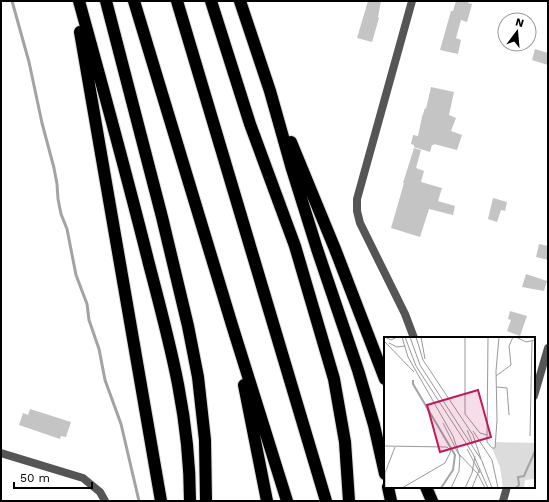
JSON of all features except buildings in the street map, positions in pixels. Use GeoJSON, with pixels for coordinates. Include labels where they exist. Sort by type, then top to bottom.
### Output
{"type":"FeatureCollection","features":[{"type":"Feature","properties":{"kind":"highway"},"geometry":{"type":"LineString","coordinates":[[75,1],[161,501]]}},
{"type":"Feature","properties":{"kind":"highway"},"geometry":{"type":"LineString","coordinates":[[79,1],[122,156],[178,381],[187,440],[190,501]]}},
{"type":"Feature","properties":{"kind":"highway"},"geometry":{"type":"LineString","coordinates":[[106,1],[165,231],[197,370],[205,440],[206,501]]}},
{"type":"Feature","properties":{"kind":"highway"},"geometry":{"type":"LineString","coordinates":[[134,1],[287,501]]}},
{"type":"Feature","properties":{"kind":"highway"},"geometry":{"type":"LineString","coordinates":[[177,1],[326,501]]}},
{"type":"Feature","properties":{"kind":"highway"},"geometry":{"type":"LineString","coordinates":[[211,1],[250,124],[295,246],[334,379],[345,442],[349,501]]}},
{"type":"Feature","properties":{"kind":"highway"},"geometry":{"type":"LineString","coordinates":[[240,1],[270,90],[292,169],[358,370],[374,425],[384,470]]}},
{"type":"Feature","properties":{"kind":"highway"},"geometry":{"type":"LineString","coordinates":[[270,90],[335,249],[384,376]]}},
{"type":"Feature","properties":{"kind":"highway"},"geometry":{"type":"LineString","coordinates":[[232,324],[267,501]]}},
{"type":"Feature","properties":{"kind":"highway"},"geometry":{"type":"LineString","coordinates":[[388,488],[391,501]]}},
{"type":"Feature","properties":{"kind":"highway"},"geometry":{"type":"LineString","coordinates":[[426,488],[432,501]]}},
{"type":"Feature","properties":{"kind":"street"},"geometry":{"type":"LineString","coordinates":[[412,1],[357,199],[357,211],[360,223],[405,314],[414,337]]}},
{"type":"Feature","properties":{"kind":"street"},"geometry":{"type":"LineString","coordinates":[[535,393],[548,348]]}},
{"type":"Feature","properties":{"kind":"street"},"geometry":{"type":"LineString","coordinates":[[1,453],[83,478],[100,492],[106,501]]}},
{"type":"Feature","properties":{"kind":"street"},"geometry":{"type":"LineString","coordinates":[[503,501],[507,488]]}},
{"type":"Feature","properties":{"kind":"waterway"},"geometry":{"type":"LineString","coordinates":[[12,1],[29,62],[42,123],[54,168],[61,214],[67,229],[76,275],[87,304],[89,320],[99,349],[105,380],[121,424],[139,501]]}}]}
